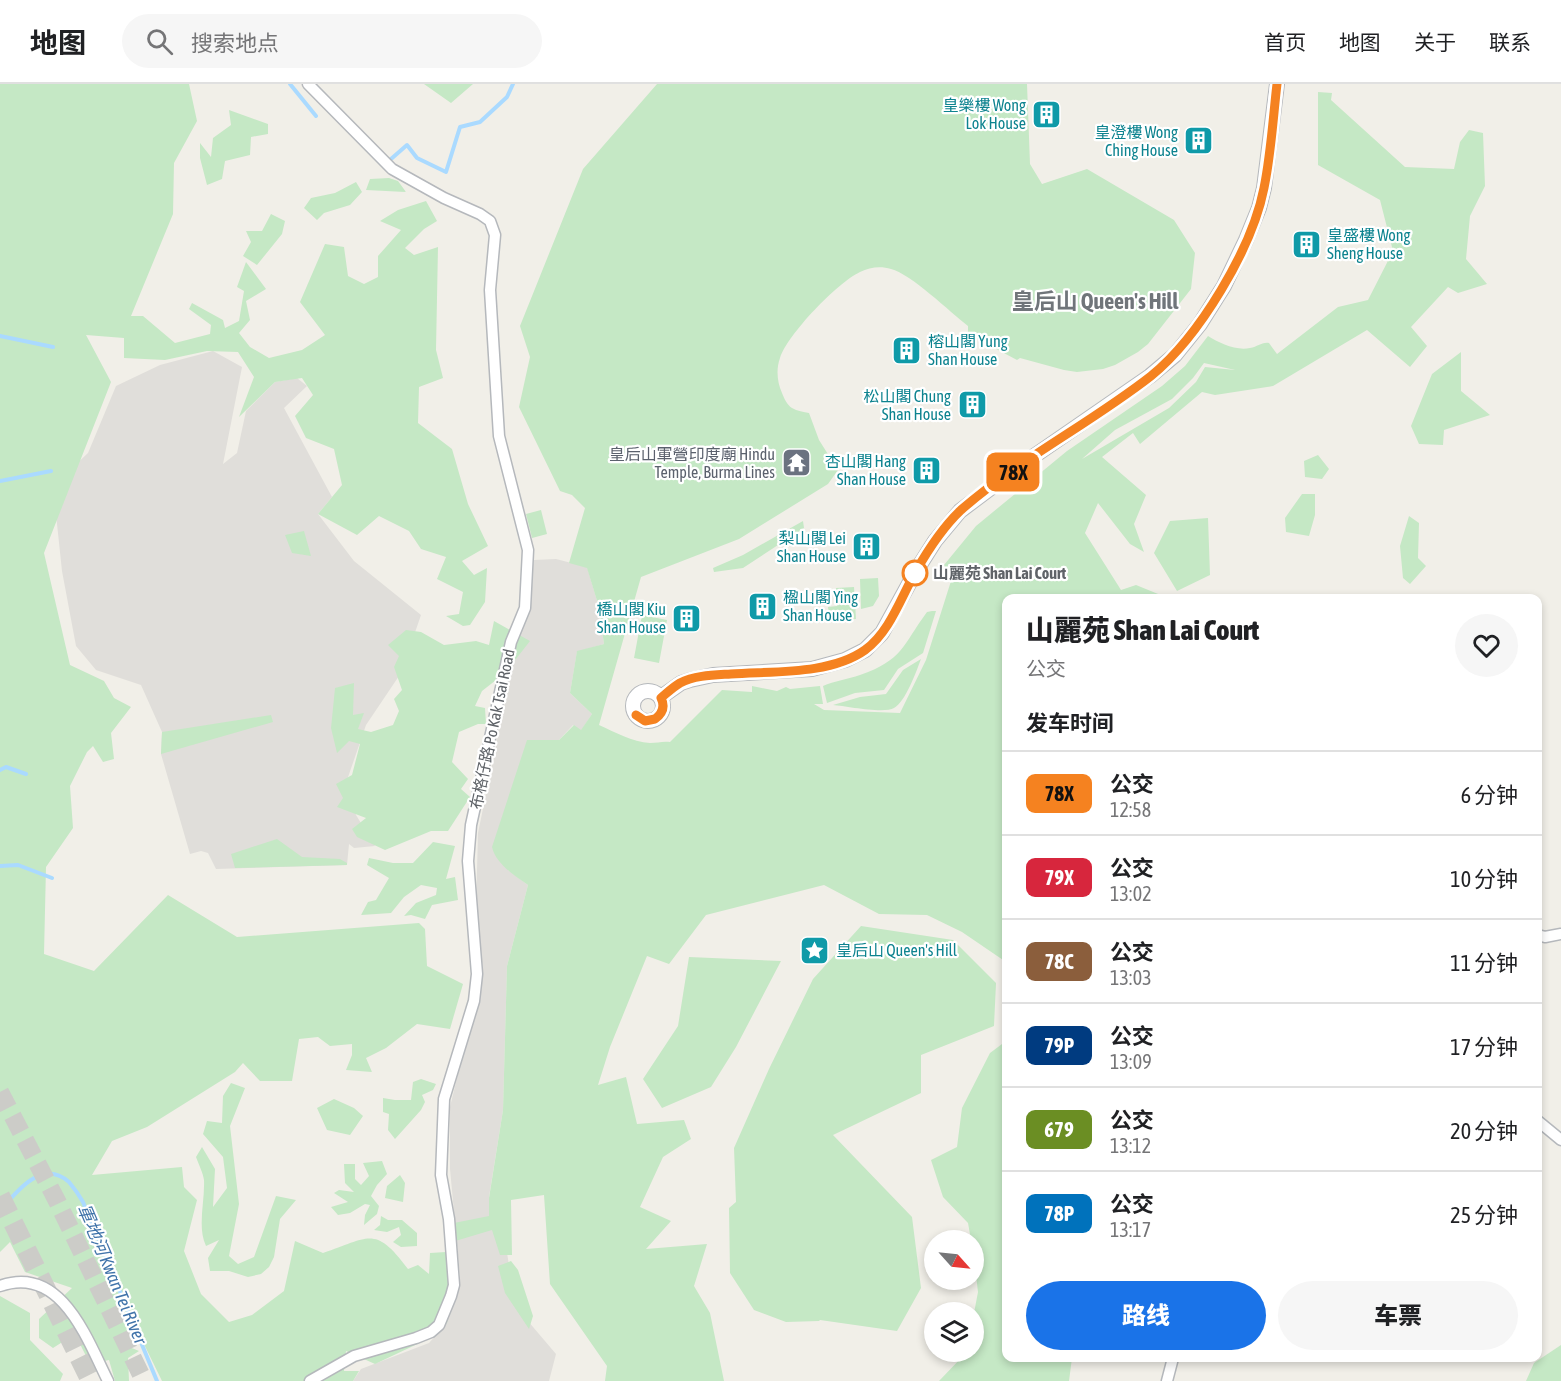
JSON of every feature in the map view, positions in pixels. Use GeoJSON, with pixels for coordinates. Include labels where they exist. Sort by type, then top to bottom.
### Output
{"type":"FeatureCollection","features":[{"type":"Feature","properties":{"kind":"street","name":"布格仔路 Po Kak Tsai Road"},"geometry":{"type":"LineString","coordinates":[[308,84],[392,169],[490,221],[495,239],[490,290],[499,436],[528,550],[524,614],[510,642],[471,825],[468,861],[477,974],[474,1001],[444,1099],[441,1174],[449,1219],[453,1274],[452,1296],[439,1325],[430,1332],[354,1356],[309,1381]]}},
{"type":"Feature","properties":{"kind":"street"},"geometry":{"type":"LineString","coordinates":[[661,698],[681,683],[690,680],[713,675],[812,669],[838,663],[865,650],[882,633],[937,537],[960,511],[1024,463],[1150,376],[1175,355],[1200,324],[1224,286],[1259,208],[1264,188],[1277,84]]}},
{"type":"Feature","properties":{"kind":"street"},"geometry":{"type":"LineString","coordinates":[[1542,936],[1561,934]]}},
{"type":"Feature","properties":{"kind":"street"},"geometry":{"type":"LineString","coordinates":[[1542,1124],[1561,1140]]}},
{"type":"Feature","properties":{"kind":"street"},"geometry":{"type":"LineString","coordinates":[[0,1286],[13,1282],[28,1283],[43,1287],[59,1298],[79,1325],[108,1381]]}},
{"type":"Feature","properties":{"kind":"street"},"geometry":{"type":"LineString","coordinates":[[1167,1381],[1172,1362]]}},
{"type":"Feature","properties":{"kind":"shaded area"},"geometry":{"type":"Polygon","coordinates":[[[213,351],[242,367],[223,464],[237,453],[246,411],[275,382],[297,378],[307,386],[284,408],[332,497],[318,514],[354,561],[421,615],[401,673],[366,725],[346,783],[356,815],[375,846],[354,848],[349,844],[347,865],[216,869],[208,853],[201,851],[190,854],[161,754],[162,732],[141,685],[96,670],[76,646],[62,571],[53,486],[88,453],[116,386],[160,365],[213,351]]]}},
{"type":"Feature","properties":{"kind":"shaded area"},"geometry":{"type":"Polygon","coordinates":[[[556,559],[587,567],[598,604],[604,644],[577,652],[570,693],[592,714],[581,731],[573,725],[559,740],[508,870],[528,885],[507,966],[503,1110],[489,1197],[498,1199],[516,1307],[556,1354],[549,1381],[353,1381],[361,1369],[429,1343],[447,1323],[460,1276],[450,1169],[450,1107],[483,971],[476,908],[478,833],[534,560],[556,559]]]}},
{"type":"Feature","properties":{"kind":"green space"},"geometry":{"type":"Polygon","coordinates":[[[0,84],[189,84],[197,121],[174,163],[173,214],[131,316],[143,316],[175,343],[210,334],[211,325],[189,309],[192,303],[223,320],[225,328],[239,321],[244,291],[237,287],[246,262],[266,289],[246,301],[250,320],[239,333],[250,347],[269,358],[302,350],[325,335],[300,302],[325,244],[344,247],[348,276],[364,284],[378,277],[378,256],[401,230],[380,221],[398,210],[426,201],[437,221],[424,229],[405,248],[414,255],[438,247],[436,350],[443,378],[419,387],[418,423],[452,449],[468,504],[488,546],[462,561],[474,575],[487,568],[485,602],[470,625],[463,626],[446,616],[459,614],[463,592],[437,579],[446,557],[421,549],[409,531],[379,516],[357,535],[318,514],[342,485],[334,449],[306,438],[295,416],[313,395],[302,378],[275,382],[239,417],[254,377],[238,352],[207,351],[165,360],[124,358],[124,338],[86,335],[111,382],[44,553],[70,665],[104,681],[114,698],[131,707],[111,733],[114,759],[103,762],[93,746],[87,752],[70,786],[73,828],[46,867],[44,954],[94,971],[168,895],[237,937],[419,923],[425,929],[427,966],[463,984],[450,1029],[417,1024],[386,1048],[366,1058],[372,1072],[346,1070],[352,1055],[352,1044],[330,1046],[318,1037],[299,1039],[292,1081],[260,1081],[243,1063],[235,1072],[147,1127],[112,1141],[92,1175],[182,1167],[184,1187],[197,1200],[184,1251],[201,1294],[229,1322],[252,1315],[284,1291],[295,1241],[323,1253],[371,1238],[387,1246],[408,1269],[418,1265],[429,1274],[430,1253],[446,1252],[459,1279],[447,1323],[428,1339],[375,1364],[346,1351],[344,1371],[359,1371],[353,1381],[162,1381],[142,1340],[130,1335],[115,1341],[139,1351],[128,1358],[129,1381],[115,1381],[109,1360],[90,1364],[75,1334],[53,1348],[39,1338],[39,1319],[72,1288],[25,1272],[10,1242],[0,1252],[0,84]]]}},
{"type":"Feature","properties":{"kind":"green space"},"geometry":{"type":"Polygon","coordinates":[[[424,84],[473,84],[451,103],[424,84]]]}},
{"type":"Feature","properties":{"kind":"green space"},"geometry":{"type":"Polygon","coordinates":[[[657,84],[1027,84],[1030,164],[1042,184],[1087,169],[1174,220],[1195,253],[1191,289],[1148,344],[1115,365],[1103,369],[1077,372],[1020,358],[1017,360],[968,334],[968,326],[941,303],[909,278],[891,269],[868,269],[850,278],[839,287],[814,310],[793,336],[780,358],[778,376],[780,389],[786,401],[790,407],[809,413],[819,440],[838,470],[828,484],[739,539],[641,577],[599,725],[630,739],[653,743],[670,742],[722,690],[752,692],[752,686],[777,691],[786,687],[790,689],[820,686],[823,704],[814,704],[824,710],[900,713],[926,660],[951,581],[944,565],[976,526],[1067,451],[1162,386],[1185,366],[1208,336],[1222,344],[1239,348],[1250,348],[1269,343],[1277,354],[1338,307],[1368,300],[1393,251],[1380,200],[1318,165],[1318,92],[1332,93],[1331,100],[1405,167],[1454,169],[1460,142],[1469,130],[1483,133],[1485,186],[1470,216],[1466,259],[1487,284],[1458,293],[1448,287],[1411,327],[1427,346],[1410,367],[1367,330],[1273,386],[1215,395],[1202,392],[1140,444],[1133,433],[1102,457],[1146,495],[1134,524],[1144,552],[1130,544],[1098,503],[1085,533],[1121,590],[1136,585],[1158,594],[1002,594],[1002,959],[962,932],[927,915],[879,914],[824,885],[706,915],[669,964],[647,956],[610,1047],[598,1085],[626,1077],[637,1124],[684,1120],[691,1139],[663,1157],[640,1207],[671,1221],[646,1249],[707,1244],[694,1286],[710,1313],[724,1381],[605,1381],[607,1366],[550,1284],[544,1195],[511,1200],[512,1255],[500,1255],[492,1230],[452,1242],[454,1223],[489,1216],[489,1198],[503,1110],[507,966],[528,885],[501,864],[492,847],[527,740],[559,740],[574,725],[581,730],[592,714],[570,693],[577,651],[604,644],[598,604],[587,568],[569,563],[585,508],[572,495],[560,491],[519,407],[530,357],[520,326],[583,169],[657,84]],[[1204,363],[1172,399],[1115,430],[1082,459],[1169,408],[1196,382],[1205,367],[1235,370],[1204,363]]]}},
{"type":"Feature","properties":{"kind":"green space"},"geometry":{"type":"Polygon","coordinates":[[[229,110],[268,124],[268,134],[251,137],[250,155],[225,161],[222,179],[207,185],[200,158],[200,143],[211,157],[213,138],[231,125],[229,110]]]}},
{"type":"Feature","properties":{"kind":"green space"},"geometry":{"type":"Polygon","coordinates":[[[389,178],[398,181],[406,192],[366,190],[370,179],[389,178]]]}},
{"type":"Feature","properties":{"kind":"green space"},"geometry":{"type":"Polygon","coordinates":[[[356,182],[362,192],[350,205],[324,213],[317,220],[304,208],[311,198],[335,193],[356,182]]]}},
{"type":"Feature","properties":{"kind":"green space"},"geometry":{"type":"Polygon","coordinates":[[[271,214],[285,221],[282,234],[257,265],[243,256],[251,242],[246,231],[262,231],[271,214]]]}},
{"type":"Feature","properties":{"kind":"green space"},"geometry":{"type":"Polygon","coordinates":[[[1461,352],[1461,391],[1490,415],[1444,430],[1443,445],[1419,444],[1411,426],[1432,374],[1461,352]]]}},
{"type":"Feature","properties":{"kind":"green space"},"geometry":{"type":"Polygon","coordinates":[[[1318,455],[1329,469],[1322,479],[1305,477],[1304,461],[1318,455]]]}},
{"type":"Feature","properties":{"kind":"green space"},"geometry":{"type":"Polygon","coordinates":[[[1302,494],[1315,494],[1315,515],[1309,536],[1286,532],[1285,518],[1302,494]]]}},
{"type":"Feature","properties":{"kind":"green space"},"geometry":{"type":"Polygon","coordinates":[[[541,510],[547,534],[532,538],[526,514],[541,510]]]}},
{"type":"Feature","properties":{"kind":"green space"},"geometry":{"type":"Polygon","coordinates":[[[1409,516],[1419,523],[1418,558],[1426,566],[1410,584],[1403,578],[1400,546],[1409,516]]]}},
{"type":"Feature","properties":{"kind":"green space"},"geometry":{"type":"Polygon","coordinates":[[[1208,518],[1210,575],[1177,591],[1154,553],[1170,521],[1208,518]]]}},
{"type":"Feature","properties":{"kind":"green space"},"geometry":{"type":"Polygon","coordinates":[[[803,521],[804,528],[743,568],[714,572],[713,568],[743,555],[803,521]]]}},
{"type":"Feature","properties":{"kind":"green space"},"geometry":{"type":"Polygon","coordinates":[[[304,531],[311,556],[292,553],[285,535],[304,531]]]}},
{"type":"Feature","properties":{"kind":"green space"},"geometry":{"type":"Polygon","coordinates":[[[878,578],[879,596],[873,606],[861,609],[860,579],[878,578]]]}},
{"type":"Feature","properties":{"kind":"green space"},"geometry":{"type":"Polygon","coordinates":[[[854,587],[856,619],[829,620],[828,607],[837,606],[836,588],[854,587]]]}},
{"type":"Feature","properties":{"kind":"green space"},"geometry":{"type":"Polygon","coordinates":[[[936,611],[923,653],[898,669],[884,690],[855,693],[827,703],[823,686],[860,675],[885,664],[900,651],[927,612],[936,611]]]}},
{"type":"Feature","properties":{"kind":"green space"},"geometry":{"type":"Polygon","coordinates":[[[642,615],[667,620],[659,663],[634,658],[642,615]]]}},
{"type":"Feature","properties":{"kind":"green space"},"geometry":{"type":"Polygon","coordinates":[[[494,621],[530,641],[505,673],[482,691],[475,706],[485,708],[486,724],[478,724],[459,732],[452,762],[468,779],[461,789],[470,797],[448,831],[431,831],[385,850],[357,837],[352,829],[366,818],[337,807],[343,798],[336,784],[352,775],[360,744],[349,741],[337,753],[331,728],[335,688],[354,683],[353,715],[364,713],[358,729],[371,732],[393,725],[399,711],[394,699],[402,690],[394,667],[399,656],[388,645],[406,630],[421,632],[444,645],[476,641],[489,645],[494,621]]]}},
{"type":"Feature","properties":{"kind":"green space"},"geometry":{"type":"Polygon","coordinates":[[[921,659],[906,693],[894,708],[874,710],[833,705],[860,697],[886,694],[903,670],[921,659]]]}},
{"type":"Feature","properties":{"kind":"green space"},"geometry":{"type":"Polygon","coordinates":[[[271,715],[273,722],[161,754],[162,732],[271,715]]]}},
{"type":"Feature","properties":{"kind":"green space"},"geometry":{"type":"Polygon","coordinates":[[[277,839],[302,857],[340,859],[347,865],[235,868],[231,854],[277,839]]]}},
{"type":"Feature","properties":{"kind":"green space"},"geometry":{"type":"Polygon","coordinates":[[[433,842],[455,846],[446,879],[455,877],[458,900],[432,905],[425,919],[411,915],[404,916],[416,903],[436,895],[437,888],[421,885],[404,897],[391,913],[361,915],[368,902],[376,900],[389,878],[367,865],[369,858],[393,863],[413,863],[433,842]]]}},
{"type":"Feature","properties":{"kind":"green space"},"geometry":{"type":"Polygon","coordinates":[[[861,926],[953,940],[996,983],[994,1026],[921,1055],[921,1093],[833,1135],[912,1217],[921,1288],[897,1331],[820,1320],[786,1322],[754,1310],[730,1273],[729,1208],[736,1202],[734,1148],[813,979],[861,926]]]}},
{"type":"Feature","properties":{"kind":"green space"},"geometry":{"type":"Polygon","coordinates":[[[689,957],[781,961],[736,1047],[711,1087],[662,1108],[643,1079],[678,1026],[689,957]]]}},
{"type":"Feature","properties":{"kind":"green space"},"geometry":{"type":"Polygon","coordinates":[[[1002,1044],[1002,1362],[1071,1362],[1069,1381],[939,1381],[957,1362],[984,1362],[984,1302],[976,1302],[978,1290],[984,1290],[984,1230],[969,1230],[968,1223],[943,1197],[931,1160],[957,1147],[962,1108],[990,1053],[1002,1044]]]}},
{"type":"Feature","properties":{"kind":"green space"},"geometry":{"type":"Polygon","coordinates":[[[421,1079],[436,1084],[433,1090],[422,1095],[425,1102],[421,1110],[395,1139],[388,1130],[389,1114],[383,1112],[383,1098],[411,1100],[413,1082],[421,1079]]]}},
{"type":"Feature","properties":{"kind":"green space"},"geometry":{"type":"Polygon","coordinates":[[[231,1083],[245,1088],[230,1126],[239,1204],[229,1256],[238,1264],[254,1257],[276,1196],[296,1200],[280,1219],[274,1257],[269,1267],[261,1274],[248,1277],[229,1271],[210,1271],[208,1258],[219,1240],[206,1246],[202,1231],[204,1180],[196,1157],[202,1147],[215,1169],[213,1207],[227,1188],[223,1157],[203,1134],[207,1121],[222,1123],[223,1096],[231,1083]]]}},
{"type":"Feature","properties":{"kind":"green space"},"geometry":{"type":"Polygon","coordinates":[[[334,1099],[354,1108],[363,1116],[350,1135],[327,1130],[317,1108],[334,1099]]]}},
{"type":"Feature","properties":{"kind":"green space"},"geometry":{"type":"Polygon","coordinates":[[[382,1161],[387,1174],[371,1196],[379,1206],[377,1214],[364,1225],[365,1215],[370,1205],[365,1204],[350,1213],[338,1215],[331,1207],[348,1202],[334,1193],[339,1190],[354,1192],[345,1183],[344,1164],[355,1164],[355,1179],[361,1185],[369,1176],[363,1163],[382,1161]]]}},
{"type":"Feature","properties":{"kind":"green space"},"geometry":{"type":"Polygon","coordinates":[[[400,1175],[405,1183],[403,1202],[385,1198],[387,1186],[400,1175]]]}},
{"type":"Feature","properties":{"kind":"green space"},"geometry":{"type":"Polygon","coordinates":[[[381,1216],[388,1220],[402,1220],[417,1233],[417,1246],[401,1247],[393,1242],[401,1235],[399,1227],[387,1232],[374,1230],[380,1225],[381,1216]]]}},
{"type":"Feature","properties":{"kind":"green space"},"geometry":{"type":"Polygon","coordinates":[[[511,1261],[518,1270],[533,1316],[529,1329],[505,1293],[498,1266],[511,1261]]]}},
{"type":"Feature","properties":{"kind":"green space"},"geometry":{"type":"Polygon","coordinates":[[[0,1296],[30,1313],[30,1340],[63,1374],[60,1381],[0,1381],[0,1296]]]}},
{"type":"Feature","properties":{"kind":"green space"},"geometry":{"type":"Polygon","coordinates":[[[1561,1345],[1561,1381],[1526,1381],[1534,1363],[1542,1362],[1542,1358],[1561,1345]]]}},
{"type":"Feature","properties":{"kind":"waterway"},"geometry":{"type":"LineString","coordinates":[[290,84],[316,116]]}},
{"type":"Feature","properties":{"kind":"waterway"},"geometry":{"type":"LineString","coordinates":[[391,159],[407,145],[417,158],[446,172],[460,127],[480,122],[507,97],[513,84]]}},
{"type":"Feature","properties":{"kind":"waterway"},"geometry":{"type":"LineString","coordinates":[[0,336],[53,347]]}},
{"type":"Feature","properties":{"kind":"waterway"},"geometry":{"type":"LineString","coordinates":[[0,481],[51,471]]}},
{"type":"Feature","properties":{"kind":"waterway"},"geometry":{"type":"LineString","coordinates":[[0,770],[6,767],[26,774]]}},
{"type":"Feature","properties":{"kind":"waterway"},"geometry":{"type":"LineString","coordinates":[[0,866],[18,865],[52,878]]}},
{"type":"Feature","properties":{"kind":"waterway","name":"軍地河 Kwan Tei River"},"geometry":{"type":"LineString","coordinates":[[0,1211],[30,1180],[49,1174],[59,1176],[69,1182],[83,1202],[157,1381]]}},
{"type":"Feature","properties":{"kind":"tunnel"},"geometry":{"type":"LineString","coordinates":[[0,1092],[57,1201],[144,1381]]}},
{"type":"Feature","properties":{"kind":"tunnel"},"geometry":{"type":"LineString","coordinates":[[0,1196],[91,1381]]}},
{"type":"Feature","properties":{"kind":"bus line","name":"78X"},"geometry":{"type":"LineString","coordinates":[[636,715],[645,721],[655,719],[662,712],[661,698],[672,688],[690,680],[713,675],[812,669],[845,660],[865,650],[882,633],[937,537],[960,511],[1024,463],[1150,376],[1175,355],[1200,324],[1224,286],[1259,208],[1270,148],[1277,84]]}},
{"type":"Feature","properties":{"kind":"place","name":"皇樂樓 Wong Lok House"},"geometry":{"type":"Point","coordinates":[1047,114]}},
{"type":"Feature","properties":{"kind":"place","name":"皇澄樓 Wong Ching House"},"geometry":{"type":"Point","coordinates":[1199,141]}},
{"type":"Feature","properties":{"kind":"place","name":"皇盛樓 Wong Sheng House"},"geometry":{"type":"Point","coordinates":[1306,244]}},
{"type":"Feature","properties":{"kind":"place","name":"榕山閣 Yung Shan House"},"geometry":{"type":"Point","coordinates":[907,350]}},
{"type":"Feature","properties":{"kind":"place","name":"松山閣 Chung Shan House"},"geometry":{"type":"Point","coordinates":[972,405]}},
{"type":"Feature","properties":{"kind":"place","name":"皇后山軍營印度廟 Hindu Temple, Burma Lines"},"geometry":{"type":"Point","coordinates":[796,463]}},
{"type":"Feature","properties":{"kind":"place","name":"杏山閣 Hang Shan House"},"geometry":{"type":"Point","coordinates":[927,470]}},
{"type":"Feature","properties":{"kind":"place","name":"梨山閣 Lei Shan House"},"geometry":{"type":"Point","coordinates":[867,547]}},
{"type":"Feature","properties":{"kind":"place","name":"山麗苑 Shan Lai Court"},"geometry":{"type":"Point","coordinates":[915,573]}},
{"type":"Feature","properties":{"kind":"place","name":"楹山閣 Ying Shan House"},"geometry":{"type":"Point","coordinates":[762,606]}},
{"type":"Feature","properties":{"kind":"place","name":"橋山閣 Kiu Shan House"},"geometry":{"type":"Point","coordinates":[687,618]}},
{"type":"Feature","properties":{"kind":"place","name":"皇后山 Queen's Hill"},"geometry":{"type":"Point","coordinates":[815,950]}},
{"type":"Feature","properties":{"kind":"district","name":"皇后山 Queen's Hill"},"geometry":{"type":"Point","coordinates":[1095,301]}}]}
